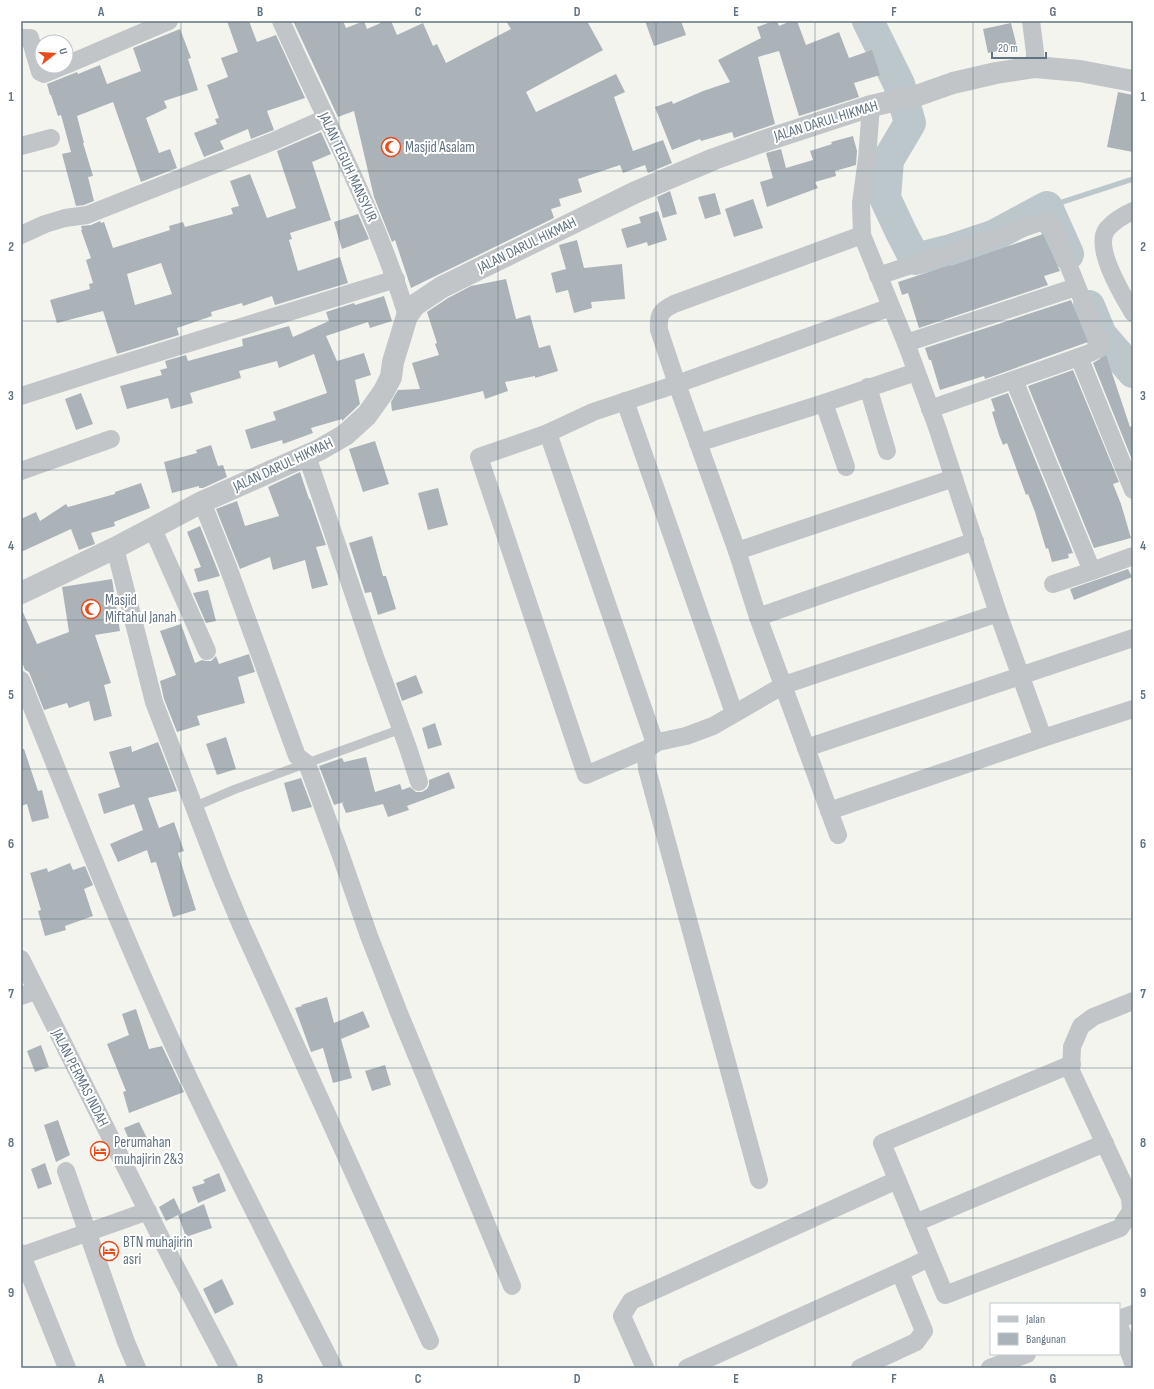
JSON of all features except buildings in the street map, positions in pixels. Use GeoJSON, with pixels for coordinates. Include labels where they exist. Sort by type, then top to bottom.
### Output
{"type":"FeatureCollection","features":[{"type":"Feature","properties":{"kind":"street"},"geometry":{"type":"LineString","coordinates":[[74,62],[169,21]]}},
{"type":"Feature","properties":{"kind":"street","name":"JALAN TEGUH MANSYUR"},"geometry":{"type":"LineString","coordinates":[[281,21],[362,193],[396,280],[407,316]]}},
{"type":"Feature","properties":{"kind":"street"},"geometry":{"type":"LineString","coordinates":[[1030,21],[1035,52],[1035,68]]}},
{"type":"Feature","properties":{"kind":"street"},"geometry":{"type":"LineString","coordinates":[[21,38],[30,38],[34,52]]}},
{"type":"Feature","properties":{"kind":"street","name":"JALAN DARUL HIKMAH"},"geometry":{"type":"LineString","coordinates":[[21,593],[115,548],[152,527],[202,502],[333,443],[357,426],[376,404],[391,377],[393,362],[407,316],[416,305],[442,287],[636,192],[714,159],[761,142],[877,105],[919,95],[953,83],[996,73],[1035,68],[1089,72],[1133,81]]}},
{"type":"Feature","properties":{"kind":"street"},"geometry":{"type":"LineString","coordinates":[[877,105],[860,203],[862,235],[906,343],[930,409],[998,613],[1043,738]]}},
{"type":"Feature","properties":{"kind":"street"},"geometry":{"type":"LineString","coordinates":[[21,235],[45,224],[64,218],[87,216],[274,141],[326,118]]}},
{"type":"Feature","properties":{"kind":"street"},"geometry":{"type":"LineString","coordinates":[[21,146],[51,138]]}},
{"type":"Feature","properties":{"kind":"street"},"geometry":{"type":"LineString","coordinates":[[1133,211],[1117,221],[1107,230],[1104,237],[1104,248],[1110,270],[1133,311]]}},
{"type":"Feature","properties":{"kind":"street"},"geometry":{"type":"LineString","coordinates":[[878,276],[1044,221],[1048,221],[1052,226],[1100,344],[1097,350],[1079,357],[930,409]]}},
{"type":"Feature","properties":{"kind":"street"},"geometry":{"type":"LineString","coordinates":[[838,835],[758,617],[737,551],[677,384],[659,330],[659,315],[666,308],[674,304],[862,235]]}},
{"type":"Feature","properties":{"kind":"street"},"geometry":{"type":"LineString","coordinates":[[21,396],[396,280]]}},
{"type":"Feature","properties":{"kind":"street"},"geometry":{"type":"LineString","coordinates":[[906,343],[1076,287]]}},
{"type":"Feature","properties":{"kind":"street"},"geometry":{"type":"LineString","coordinates":[[891,307],[677,384],[593,412],[548,433],[480,457],[586,775],[651,746],[700,732],[784,685],[998,613]]}},
{"type":"Feature","properties":{"kind":"street"},"geometry":{"type":"LineString","coordinates":[[1079,357],[1133,490]]}},
{"type":"Feature","properties":{"kind":"street"},"geometry":{"type":"LineString","coordinates":[[698,443],[916,372]]}},
{"type":"Feature","properties":{"kind":"street"},"geometry":{"type":"LineString","coordinates":[[1014,380],[1092,571]]}},
{"type":"Feature","properties":{"kind":"street"},"geometry":{"type":"LineString","coordinates":[[868,387],[887,451]]}},
{"type":"Feature","properties":{"kind":"street"},"geometry":{"type":"LineString","coordinates":[[625,401],[734,713]]}},
{"type":"Feature","properties":{"kind":"street"},"geometry":{"type":"LineString","coordinates":[[824,403],[846,467]]}},
{"type":"Feature","properties":{"kind":"street"},"geometry":{"type":"LineString","coordinates":[[548,433],[651,746],[646,758],[647,769],[759,1180]]}},
{"type":"Feature","properties":{"kind":"street"},"geometry":{"type":"LineString","coordinates":[[21,471],[111,438]]}},
{"type":"Feature","properties":{"kind":"street"},"geometry":{"type":"LineString","coordinates":[[307,456],[419,782]]}},
{"type":"Feature","properties":{"kind":"street"},"geometry":{"type":"LineString","coordinates":[[737,551],[954,478]]}},
{"type":"Feature","properties":{"kind":"street"},"geometry":{"type":"LineString","coordinates":[[202,502],[228,567],[297,756],[306,763],[396,1006],[512,1286]]}},
{"type":"Feature","properties":{"kind":"street"},"geometry":{"type":"LineString","coordinates":[[152,527],[207,651]]}},
{"type":"Feature","properties":{"kind":"street"},"geometry":{"type":"LineString","coordinates":[[758,617],[975,541]]}},
{"type":"Feature","properties":{"kind":"street"},"geometry":{"type":"LineString","coordinates":[[115,548],[154,702],[194,807],[241,925],[430,1341]]}},
{"type":"Feature","properties":{"kind":"street"},"geometry":{"type":"LineString","coordinates":[[1053,584],[1133,556]]}},
{"type":"Feature","properties":{"kind":"street"},"geometry":{"type":"LineString","coordinates":[[806,748],[1133,638]]}},
{"type":"Feature","properties":{"kind":"street"},"geometry":{"type":"LineString","coordinates":[[21,680],[101,877],[177,1054],[237,1178],[334,1368]]}},
{"type":"Feature","properties":{"kind":"street"},"geometry":{"type":"LineString","coordinates":[[829,811],[1133,709]]}},
{"type":"Feature","properties":{"kind":"street","name":"JALAN PERMAS INDAH"},"geometry":{"type":"LineString","coordinates":[[21,959],[29,994],[148,1211],[229,1368]]}},
{"type":"Feature","properties":{"kind":"street"},"geometry":{"type":"LineString","coordinates":[[1072,1064],[882,1143],[945,1295],[1120,1228],[1131,1211],[1130,1198],[1071,1071],[1072,1064],[1072,1047],[1081,1026],[1093,1017],[1133,1001]]}},
{"type":"Feature","properties":{"kind":"street"},"geometry":{"type":"LineString","coordinates":[[915,1223],[1105,1143]]}},
{"type":"Feature","properties":{"kind":"street"},"geometry":{"type":"LineString","coordinates":[[66,1170],[126,1342],[138,1368]]}},
{"type":"Feature","properties":{"kind":"street"},"geometry":{"type":"LineString","coordinates":[[645,1368],[622,1316],[630,1300],[897,1180]]}},
{"type":"Feature","properties":{"kind":"street"},"geometry":{"type":"LineString","coordinates":[[67,1368],[21,1255],[148,1211]]}},
{"type":"Feature","properties":{"kind":"street"},"geometry":{"type":"LineString","coordinates":[[688,1368],[929,1258]]}},
{"type":"Feature","properties":{"kind":"street"},"geometry":{"type":"LineString","coordinates":[[860,1368],[916,1342],[924,1331],[900,1272]]}},
{"type":"Feature","properties":{"kind":"street"},"geometry":{"type":"LineString","coordinates":[[1120,1319],[1133,1314]]}},
{"type":"Feature","properties":{"kind":"street"},"geometry":{"type":"LineString","coordinates":[[1120,1328],[1133,1363]]}},
{"type":"Feature","properties":{"kind":"street"},"geometry":{"type":"LineString","coordinates":[[990,1368],[1024,1355]]}},
{"type":"Feature","properties":{"kind":"lane"},"geometry":{"type":"LineString","coordinates":[[194,807],[233,790],[401,729]]}},
{"type":"Feature","properties":{"kind":"waterway"},"geometry":{"type":"LineString","coordinates":[[868,21],[899,84],[910,123],[888,160],[885,198],[915,259],[951,250],[993,236],[1047,207],[1068,254]]}},
{"type":"Feature","properties":{"kind":"waterway"},"geometry":{"type":"LineString","coordinates":[[1047,207],[1133,179]]}},
{"type":"Feature","properties":{"kind":"waterway"},"geometry":{"type":"LineString","coordinates":[[1089,306],[1101,335],[1133,372]]}},
{"type":"Feature","properties":{"kind":"place","name":"Masjid Asalam"},"geometry":{"type":"Point","coordinates":[391,147]}},
{"type":"Feature","properties":{"kind":"place","name":"Masjid Miftahul Janah"},"geometry":{"type":"Point","coordinates":[91,609]}},
{"type":"Feature","properties":{"kind":"place","name":"Perumahan muhajirin 2&3"},"geometry":{"type":"Point","coordinates":[100,1151]}},
{"type":"Feature","properties":{"kind":"place","name":"BTN muhajirin asri"},"geometry":{"type":"Point","coordinates":[109,1251]}}]}
